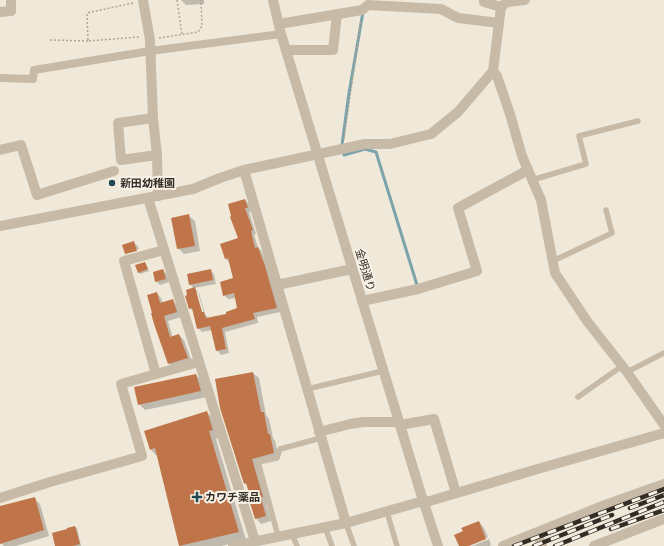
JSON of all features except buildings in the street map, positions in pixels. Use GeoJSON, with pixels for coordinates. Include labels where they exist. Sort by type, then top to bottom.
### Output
{"type":"FeatureCollection","features":[{"type":"Feature","properties":{"kind":"street"},"geometry":{"type":"LineString","coordinates":[[0,12],[11,11],[11,0]]}},
{"type":"Feature","properties":{"kind":"street","name":"金明通り"},"geometry":{"type":"LineString","coordinates":[[272,0],[383,371],[438,546]]}},
{"type":"Feature","properties":{"kind":"street"},"geometry":{"type":"LineString","coordinates":[[484,0],[484,2],[501,7]]}},
{"type":"Feature","properties":{"kind":"street"},"geometry":{"type":"LineString","coordinates":[[0,226],[193,189],[244,170],[365,144],[390,144],[431,134],[458,112],[494,71],[501,7],[508,2],[525,0]]}},
{"type":"Feature","properties":{"kind":"street"},"geometry":{"type":"LineString","coordinates":[[143,1],[150,50],[153,118],[157,155],[158,196]]}},
{"type":"Feature","properties":{"kind":"street"},"geometry":{"type":"LineString","coordinates":[[279,24],[362,10],[368,5],[440,9],[458,18],[499,23]]}},
{"type":"Feature","properties":{"kind":"street"},"geometry":{"type":"LineString","coordinates":[[286,50],[333,50],[337,14]]}},
{"type":"Feature","properties":{"kind":"street"},"geometry":{"type":"LineString","coordinates":[[0,78],[33,79],[34,70],[150,50],[281,34]]}},
{"type":"Feature","properties":{"kind":"street"},"geometry":{"type":"LineString","coordinates":[[494,71],[497,76],[528,170],[541,200],[555,274],[664,425]]}},
{"type":"Feature","properties":{"kind":"street"},"geometry":{"type":"LineString","coordinates":[[153,118],[118,123],[121,160],[157,155]]}},
{"type":"Feature","properties":{"kind":"street"},"geometry":{"type":"LineString","coordinates":[[0,150],[21,145],[37,195],[114,170]]}},
{"type":"Feature","properties":{"kind":"street"},"geometry":{"type":"LineString","coordinates":[[244,170],[346,523]]}},
{"type":"Feature","properties":{"kind":"street"},"geometry":{"type":"LineString","coordinates":[[362,301],[418,289],[477,271],[458,208],[528,170]]}},
{"type":"Feature","properties":{"kind":"street"},"geometry":{"type":"LineString","coordinates":[[148,198],[199,362],[258,542]]}},
{"type":"Feature","properties":{"kind":"street"},"geometry":{"type":"LineString","coordinates":[[156,374],[124,261],[164,250]]}},
{"type":"Feature","properties":{"kind":"street"},"geometry":{"type":"LineString","coordinates":[[277,285],[352,269]]}},
{"type":"Feature","properties":{"kind":"street"},"geometry":{"type":"LineString","coordinates":[[0,498],[142,456],[121,384],[199,362]]}},
{"type":"Feature","properties":{"kind":"street"},"geometry":{"type":"LineString","coordinates":[[320,435],[350,424],[363,422],[399,423],[434,419],[456,493]]}},
{"type":"Feature","properties":{"kind":"street"},"geometry":{"type":"LineString","coordinates":[[233,546],[346,523],[664,434]]}},
{"type":"Feature","properties":{"kind":"street"},"geometry":{"type":"LineString","coordinates":[[503,546],[605,505],[664,484]]}},
{"type":"Feature","properties":{"kind":"street"},"geometry":{"type":"LineString","coordinates":[[594,546],[664,519]]}},
{"type":"Feature","properties":{"kind":"street"},"geometry":{"type":"LineString","coordinates":[[537,533],[542,546]]}},
{"type":"Feature","properties":{"kind":"lane"},"geometry":{"type":"LineString","coordinates":[[532,180],[586,164],[579,136],[638,121]]}},
{"type":"Feature","properties":{"kind":"lane"},"geometry":{"type":"LineString","coordinates":[[553,261],[612,233],[606,210]]}},
{"type":"Feature","properties":{"kind":"lane"},"geometry":{"type":"LineString","coordinates":[[578,397],[624,369],[664,353]]}},
{"type":"Feature","properties":{"kind":"lane"},"geometry":{"type":"LineString","coordinates":[[307,389],[383,371]]}},
{"type":"Feature","properties":{"kind":"lane"},"geometry":{"type":"LineString","coordinates":[[278,536],[258,462],[277,458],[280,449],[320,435]]}},
{"type":"Feature","properties":{"kind":"lane"},"geometry":{"type":"LineString","coordinates":[[387,512],[397,546]]}},
{"type":"Feature","properties":{"kind":"lane"},"geometry":{"type":"LineString","coordinates":[[346,523],[354,546]]}},
{"type":"Feature","properties":{"kind":"lane"},"geometry":{"type":"LineString","coordinates":[[325,527],[332,546]]}},
{"type":"Feature","properties":{"kind":"lane"},"geometry":{"type":"LineString","coordinates":[[292,534],[297,546]]}},
{"type":"Feature","properties":{"kind":"path"},"geometry":{"type":"LineString","coordinates":[[177,0],[182,35]]}},
{"type":"Feature","properties":{"kind":"path"},"geometry":{"type":"LineString","coordinates":[[50,40],[88,41],[149,38],[198,32],[202,26],[201,0]]}},
{"type":"Feature","properties":{"kind":"path"},"geometry":{"type":"LineString","coordinates":[[88,41],[87,13],[143,1]]}},
{"type":"Feature","properties":{"kind":"path"},"geometry":{"type":"LineString","coordinates":[[343,149],[362,10]]}},
{"type":"Feature","properties":{"kind":"waterway"},"geometry":{"type":"LineString","coordinates":[[363,12],[342,145],[344,155],[365,149],[376,152],[417,285]]}},
{"type":"Feature","properties":{"kind":"railway"},"geometry":{"type":"LineString","coordinates":[[514,546],[664,489]]}},
{"type":"Feature","properties":{"kind":"railway"},"geometry":{"type":"LineString","coordinates":[[630,508],[664,495]]}},
{"type":"Feature","properties":{"kind":"railway"},"geometry":{"type":"LineString","coordinates":[[555,546],[664,502]]}},
{"type":"Feature","properties":{"kind":"railway"},"geometry":{"type":"LineString","coordinates":[[611,529],[664,510]]}},
{"type":"Feature","properties":{"kind":"railway"},"geometry":{"type":"LineString","coordinates":[[534,546],[612,515]]}},
{"type":"Feature","properties":{"kind":"place","name":"新田幼稚園"},"geometry":{"type":"Point","coordinates":[112,183]}},
{"type":"Feature","properties":{"kind":"place","name":"カワチ薬品"},"geometry":{"type":"Point","coordinates":[197,497]}}]}
